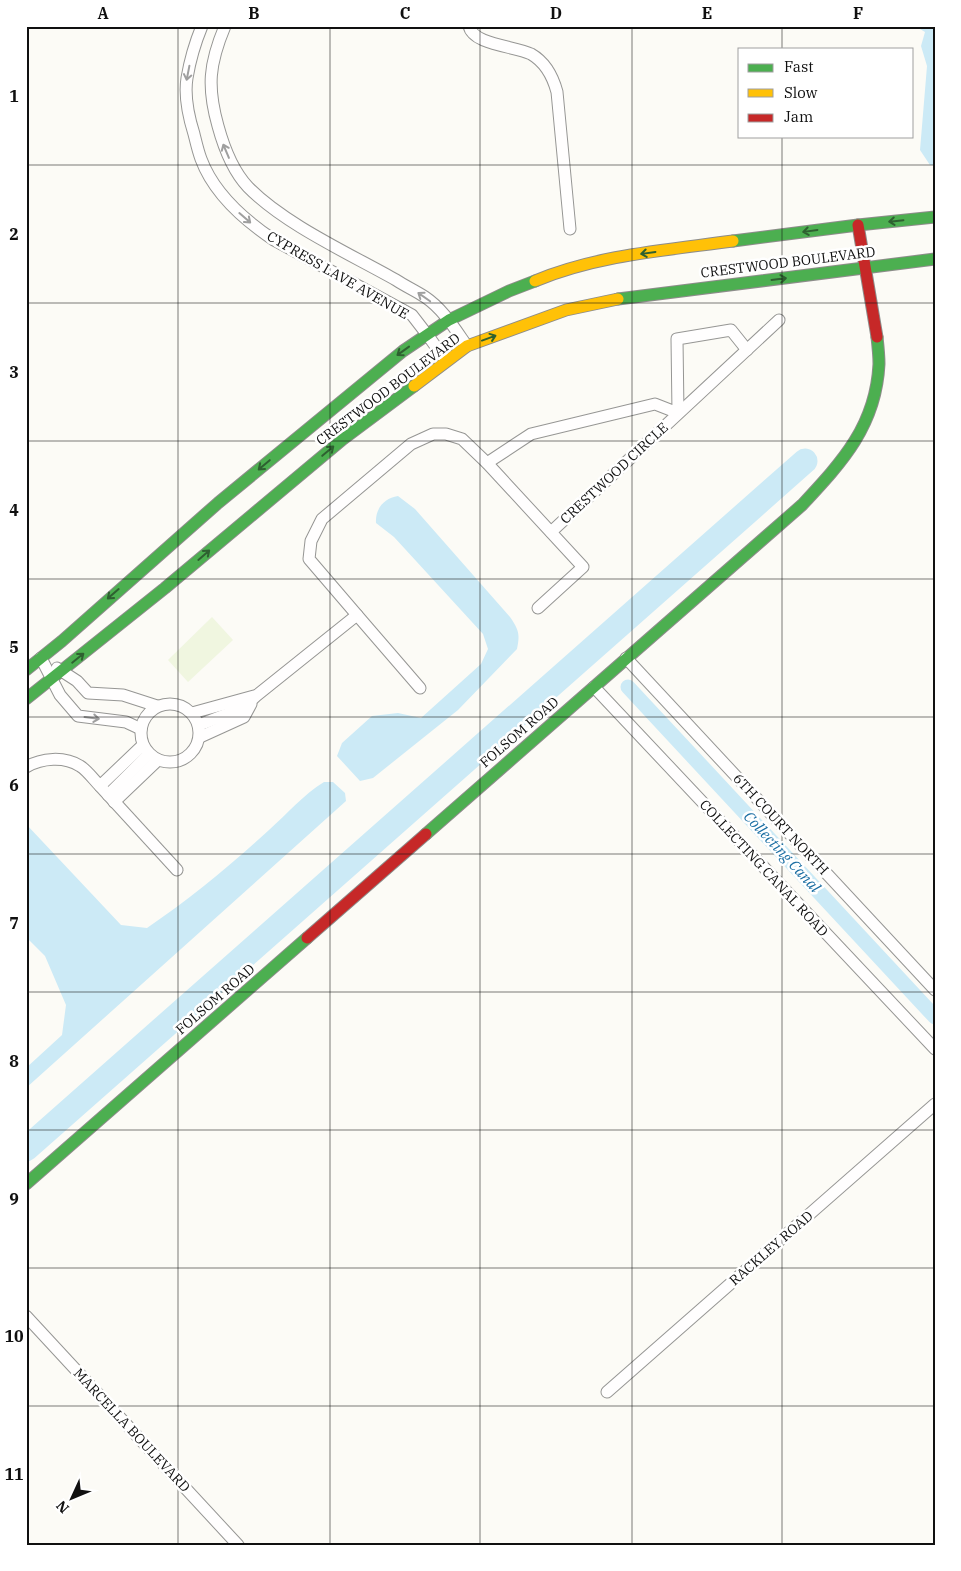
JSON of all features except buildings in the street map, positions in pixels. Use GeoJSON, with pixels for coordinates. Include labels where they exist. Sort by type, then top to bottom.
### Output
{"type":"FeatureCollection","features":[{"type":"Feature","properties":{"kind":"main road","name":"CRESTWOOD BOULEVARD"},"geometry":{"type":"LineString","coordinates":[[26,670],[218,503],[344,398],[403,351],[449,320],[509,291],[556,272],[631,255],[935,216]]}},
{"type":"Feature","properties":{"kind":"main road","name":"FOLSOM ROAD"},"geometry":{"type":"LineString","coordinates":[[26,1184],[802,505],[838,467],[861,433],[873,401],[879,364],[877,331],[858,225]]}},
{"type":"Feature","properties":{"kind":"main road","name":"CRESTWOOD BOULEVARD"},"geometry":{"type":"LineString","coordinates":[[26,699],[165,588],[343,439],[467,346],[566,310],[624,298],[935,259]]}},
{"type":"Feature","properties":{"kind":"street","name":"CYPRESS LAVE AVENUE"},"geometry":{"type":"LineString","coordinates":[[202,26],[187,79],[186,109],[201,160],[214,184],[229,204],[259,230],[412,315],[446,361]]}},
{"type":"Feature","properties":{"kind":"street","name":"CYPRESS LAVE AVENUE"},"geometry":{"type":"LineString","coordinates":[[225,26],[213,58],[210,80],[212,104],[225,150],[248,186],[274,209],[305,229],[426,298],[449,320],[467,346]]}},
{"type":"Feature","properties":{"kind":"street"},"geometry":{"type":"LineString","coordinates":[[469,26],[469,30],[481,40],[533,55],[549,72],[555,82],[570,229]]}},
{"type":"Feature","properties":{"kind":"street","name":"CRESTWOOD CIRCLE"},"geometry":{"type":"LineString","coordinates":[[551,532],[779,320]]}},
{"type":"Feature","properties":{"kind":"street","name":"CRESTWOOD CIRCLE"},"geometry":{"type":"LineString","coordinates":[[678,413],[677,339],[731,330],[746,350]]}},
{"type":"Feature","properties":{"kind":"street","name":"CRESTWOOD CIRCLE"},"geometry":{"type":"LineString","coordinates":[[487,463],[531,434],[655,404],[678,413]]}},
{"type":"Feature","properties":{"kind":"street","name":"CRESTWOOD CIRCLE"},"geometry":{"type":"LineString","coordinates":[[420,688],[309,559],[311,541],[322,519],[411,444],[433,434],[446,434],[462,439],[487,463],[583,567],[538,608]]}},
{"type":"Feature","properties":{"kind":"street"},"geometry":{"type":"LineString","coordinates":[[199,731],[243,708],[357,615]]}},
{"type":"Feature","properties":{"kind":"street"},"geometry":{"type":"LineString","coordinates":[[41,658],[77,681],[88,693],[123,695],[157,706]]}},
{"type":"Feature","properties":{"kind":"street"},"geometry":{"type":"LineString","coordinates":[[41,658],[60,695],[78,716],[126,722],[141,729]]}},
{"type":"Feature","properties":{"kind":"street","name":"6TH COURT NORTH"},"geometry":{"type":"LineString","coordinates":[[626,658],[935,990]]}},
{"type":"Feature","properties":{"kind":"street","name":"COLLECTING CANAL ROAD"},"geometry":{"type":"LineString","coordinates":[[594,687],[935,1049]]}},
{"type":"Feature","properties":{"kind":"street"},"geometry":{"type":"LineString","coordinates":[[192,713],[256,696]]}},
{"type":"Feature","properties":{"kind":"street"},"geometry":{"type":"LineString","coordinates":[[175,704],[183,706],[192,713],[199,731],[197,746],[192,753],[176,762],[166,762],[150,753],[141,737],[141,729],[148,713],[157,706],[175,704]]}},
{"type":"Feature","properties":{"kind":"street"},"geometry":{"type":"LineString","coordinates":[[100,786],[150,753]]}},
{"type":"Feature","properties":{"kind":"street"},"geometry":{"type":"LineString","coordinates":[[111,798],[150,753]]}},
{"type":"Feature","properties":{"kind":"street"},"geometry":{"type":"LineString","coordinates":[[26,767],[37,761],[60,760],[80,766],[176,870]]}},
{"type":"Feature","properties":{"kind":"street","name":"RACKLEY ROAD"},"geometry":{"type":"LineString","coordinates":[[607,1392],[935,1104]]}},
{"type":"Feature","properties":{"kind":"street","name":"MARCELLA BOULEVARD"},"geometry":{"type":"LineString","coordinates":[[26,1316],[238,1545]]}},
{"type":"Feature","properties":{"kind":"green space"},"geometry":{"type":"Polygon","coordinates":[[[212,617],[233,640],[188,682],[168,660],[212,617]]]}},
{"type":"Feature","properties":{"kind":"water"},"geometry":{"type":"Polygon","coordinates":[[[915,26],[935,26],[935,165],[930,165],[920,150],[927,66],[921,46],[925,32],[915,26]]]}},
{"type":"Feature","properties":{"kind":"water"},"geometry":{"type":"Polygon","coordinates":[[[398,496],[415,509],[510,617],[518,632],[518,644],[517,649],[458,710],[373,778],[360,781],[337,756],[342,743],[372,716],[398,713],[421,718],[481,664],[488,649],[483,634],[394,537],[376,523],[377,513],[381,505],[389,499],[398,496]]]}},
{"type":"Feature","properties":{"kind":"water"},"geometry":{"type":"Polygon","coordinates":[[[324,782],[333,782],[345,793],[346,801],[26,1088],[26,1068],[62,1035],[66,1005],[45,956],[26,937],[26,824],[121,925],[147,928],[210,881],[255,843],[302,798],[324,782]]]}},
{"type":"Feature","properties":{"kind":"waterway"},"geometry":{"type":"LineString","coordinates":[[26,1149],[805,461]]}},
{"type":"Feature","properties":{"kind":"waterway","name":"Collecting Canal"},"geometry":{"type":"LineString","coordinates":[[628,687],[935,1017]]}},
{"type":"Feature","properties":{"kind":"traffic: fast"},"geometry":{"type":"LineString","coordinates":[[733,241],[935,217]]}},
{"type":"Feature","properties":{"kind":"traffic: fast"},"geometry":{"type":"LineString","coordinates":[[618,299],[935,259]]}},
{"type":"Feature","properties":{"kind":"traffic: fast"},"geometry":{"type":"LineString","coordinates":[[26,670],[62,641],[218,503],[403,351],[449,320],[509,291],[535,281]]}},
{"type":"Feature","properties":{"kind":"traffic: fast"},"geometry":{"type":"LineString","coordinates":[[426,834],[802,505],[817,489],[843,458],[864,425],[876,386],[879,364],[877,337]]}},
{"type":"Feature","properties":{"kind":"traffic: fast"},"geometry":{"type":"LineString","coordinates":[[26,699],[165,588],[343,439],[414,386]]}},
{"type":"Feature","properties":{"kind":"traffic: fast"},"geometry":{"type":"LineString","coordinates":[[26,1184],[307,938]]}},
{"type":"Feature","properties":{"kind":"traffic: slow"},"geometry":{"type":"LineString","coordinates":[[535,281],[559,272],[607,259],[733,241]]}},
{"type":"Feature","properties":{"kind":"traffic: slow"},"geometry":{"type":"LineString","coordinates":[[414,386],[467,346],[566,310],[618,299]]}},
{"type":"Feature","properties":{"kind":"traffic: jam"},"geometry":{"type":"LineString","coordinates":[[858,225],[877,337]]}},
{"type":"Feature","properties":{"kind":"traffic: jam"},"geometry":{"type":"LineString","coordinates":[[307,938],[426,834]]}}]}
